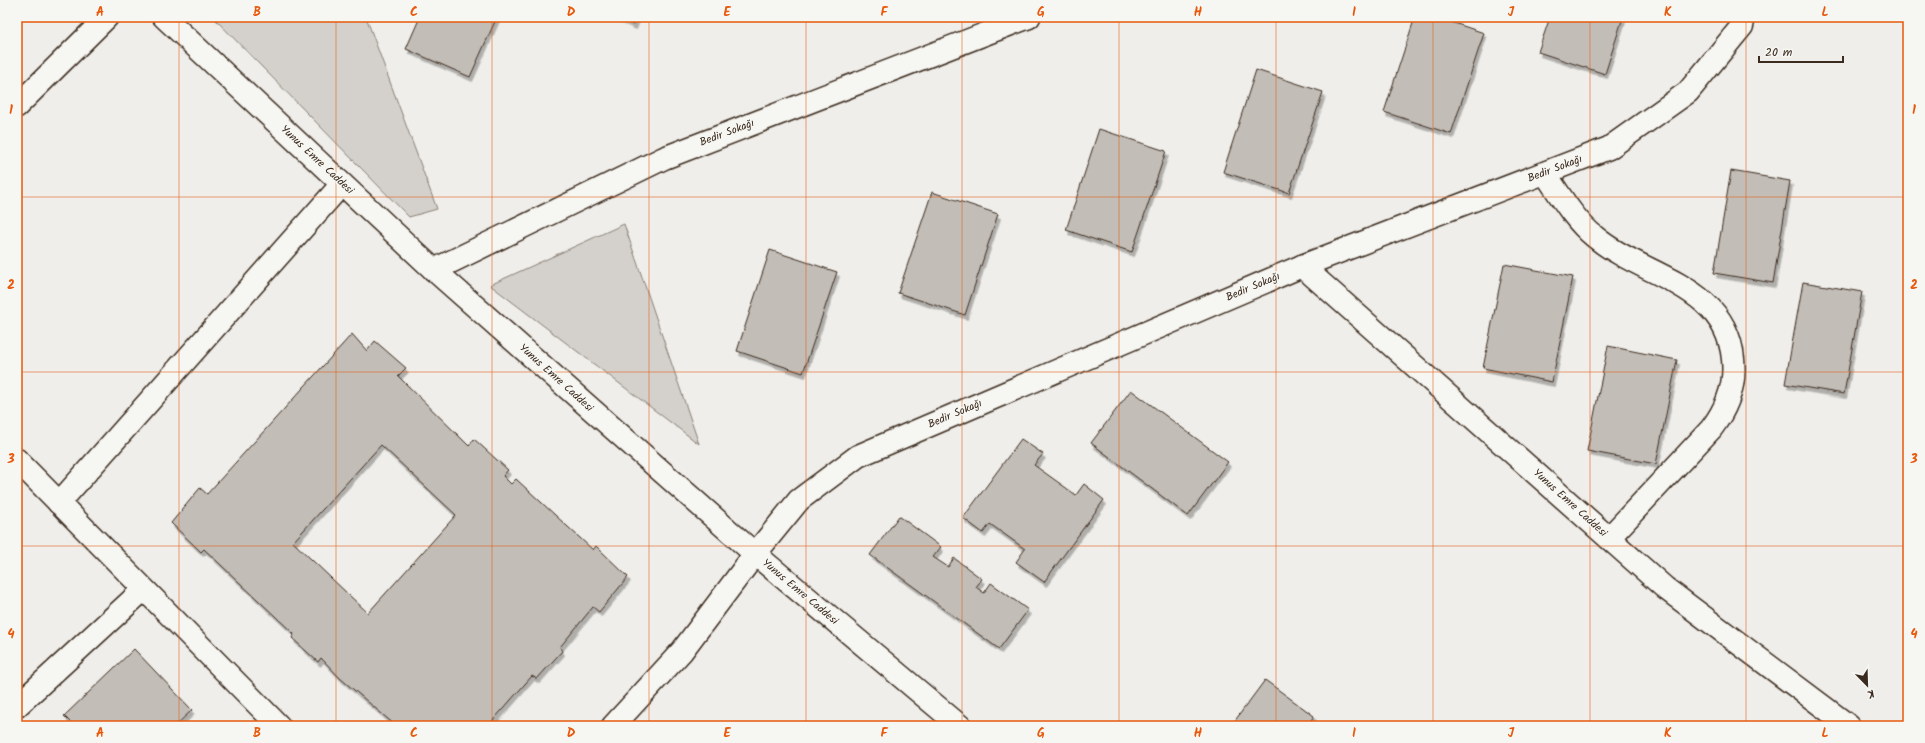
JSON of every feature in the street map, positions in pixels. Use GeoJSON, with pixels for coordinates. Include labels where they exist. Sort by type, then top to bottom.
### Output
{"type":"FeatureCollection","features":[{"type":"Feature","properties":{"kind":"street"},"geometry":{"type":"LineString","coordinates":[[17,106],[107,17]]}},
{"type":"Feature","properties":{"kind":"street","name":"Yunus Emre Caddesi"},"geometry":{"type":"LineString","coordinates":[[164,17],[434,270],[755,554],[960,726]]}},
{"type":"Feature","properties":{"kind":"street","name":"Bedir Sokağı"},"geometry":{"type":"LineString","coordinates":[[434,270],[664,158],[1029,17]]}},
{"type":"Feature","properties":{"kind":"street","name":"Bedir Sokağı"},"geometry":{"type":"LineString","coordinates":[[612,726],[682,651],[755,554],[799,500],[858,456],[1302,266],[1609,148],[1688,92],[1742,26],[1744,17]]}},
{"type":"Feature","properties":{"kind":"street"},"geometry":{"type":"LineString","coordinates":[[1545,173],[1574,216],[1596,238],[1615,252],[1687,289],[1702,300],[1723,325],[1732,351],[1734,371],[1732,390],[1720,418],[1609,538]]}},
{"type":"Feature","properties":{"kind":"street"},"geometry":{"type":"LineString","coordinates":[[59,503],[342,184]]}},
{"type":"Feature","properties":{"kind":"street","name":"Yunus Emre Caddesi"},"geometry":{"type":"LineString","coordinates":[[1302,266],[1666,588],[1849,726]]}},
{"type":"Feature","properties":{"kind":"street"},"geometry":{"type":"LineString","coordinates":[[17,460],[278,726]]}},
{"type":"Feature","properties":{"kind":"street"},"geometry":{"type":"LineString","coordinates":[[17,706],[144,590]]}},
{"type":"Feature","properties":{"kind":"shaded area"},"geometry":{"type":"Polygon","coordinates":[[[213,17],[366,17],[437,209],[409,217],[213,17]]]}},
{"type":"Feature","properties":{"kind":"shaded area"},"geometry":{"type":"Polygon","coordinates":[[[624,224],[699,444],[490,285],[624,224]]]}},
{"type":"Feature","properties":{"kind":"building"},"geometry":{"type":"Polygon","coordinates":[[[420,17],[497,17],[470,77],[406,49],[420,17]]]}},
{"type":"Feature","properties":{"kind":"building"},"geometry":{"type":"Polygon","coordinates":[[[616,17],[637,17],[634,25],[616,17]]]}},
{"type":"Feature","properties":{"kind":"building"},"geometry":{"type":"Polygon","coordinates":[[[1415,17],[1436,17],[1484,33],[1451,134],[1384,112],[1415,17]]]}},
{"type":"Feature","properties":{"kind":"building"},"geometry":{"type":"Polygon","coordinates":[[[1550,17],[1623,17],[1605,74],[1538,52],[1550,17]]]}},
{"type":"Feature","properties":{"kind":"building"},"geometry":{"type":"Polygon","coordinates":[[[1256,70],[1323,92],[1289,193],[1223,172],[1256,70]]]}},
{"type":"Feature","properties":{"kind":"building"},"geometry":{"type":"Polygon","coordinates":[[[1099,129],[1166,151],[1132,252],[1066,230],[1099,129]]]}},
{"type":"Feature","properties":{"kind":"building"},"geometry":{"type":"Polygon","coordinates":[[[1731,171],[1790,181],[1773,283],[1714,273],[1731,171]]]}},
{"type":"Feature","properties":{"kind":"building"},"geometry":{"type":"Polygon","coordinates":[[[932,192],[998,214],[965,315],[898,293],[932,192]]]}},
{"type":"Feature","properties":{"kind":"building"},"geometry":{"type":"Polygon","coordinates":[[[770,250],[837,272],[803,373],[737,351],[770,250]]]}},
{"type":"Feature","properties":{"kind":"building"},"geometry":{"type":"Polygon","coordinates":[[[1504,264],[1573,277],[1552,382],[1483,368],[1504,264]]]}},
{"type":"Feature","properties":{"kind":"building"},"geometry":{"type":"Polygon","coordinates":[[[1803,282],[1862,292],[1844,394],[1785,384],[1803,282]]]}},
{"type":"Feature","properties":{"kind":"building"},"geometry":{"type":"Polygon","coordinates":[[[352,334],[367,351],[375,341],[406,368],[398,376],[469,446],[474,439],[508,470],[503,476],[511,484],[516,479],[593,550],[596,546],[628,577],[599,612],[593,607],[560,647],[562,651],[537,679],[532,676],[488,726],[396,726],[340,678],[321,658],[318,662],[292,638],[294,634],[204,549],[201,552],[171,523],[200,488],[207,494],[352,334]],[[381,445],[293,542],[368,613],[456,515],[381,445]]]}},
{"type":"Feature","properties":{"kind":"building"},"geometry":{"type":"Polygon","coordinates":[[[1608,346],[1677,360],[1656,464],[1587,451],[1608,346]]]}},
{"type":"Feature","properties":{"kind":"building"},"geometry":{"type":"Polygon","coordinates":[[[1131,390],[1228,462],[1188,516],[1091,443],[1131,390]]]}},
{"type":"Feature","properties":{"kind":"building"},"geometry":{"type":"Polygon","coordinates":[[[1021,439],[1043,454],[1034,465],[1076,495],[1084,484],[1104,500],[1044,582],[1016,562],[1025,549],[990,524],[983,533],[963,518],[1021,439]]]}},
{"type":"Feature","properties":{"kind":"building"},"geometry":{"type":"Polygon","coordinates":[[[899,516],[941,547],[933,557],[948,567],[954,558],[982,579],[976,587],[984,593],[991,583],[1028,610],[999,649],[870,555],[899,516]]]}},
{"type":"Feature","properties":{"kind":"building"},"geometry":{"type":"Polygon","coordinates":[[[134,649],[192,710],[175,726],[74,726],[64,716],[134,649]]]}},
{"type":"Feature","properties":{"kind":"building"},"geometry":{"type":"Polygon","coordinates":[[[1265,680],[1314,716],[1307,726],[1231,726],[1265,680]]]}}]}
